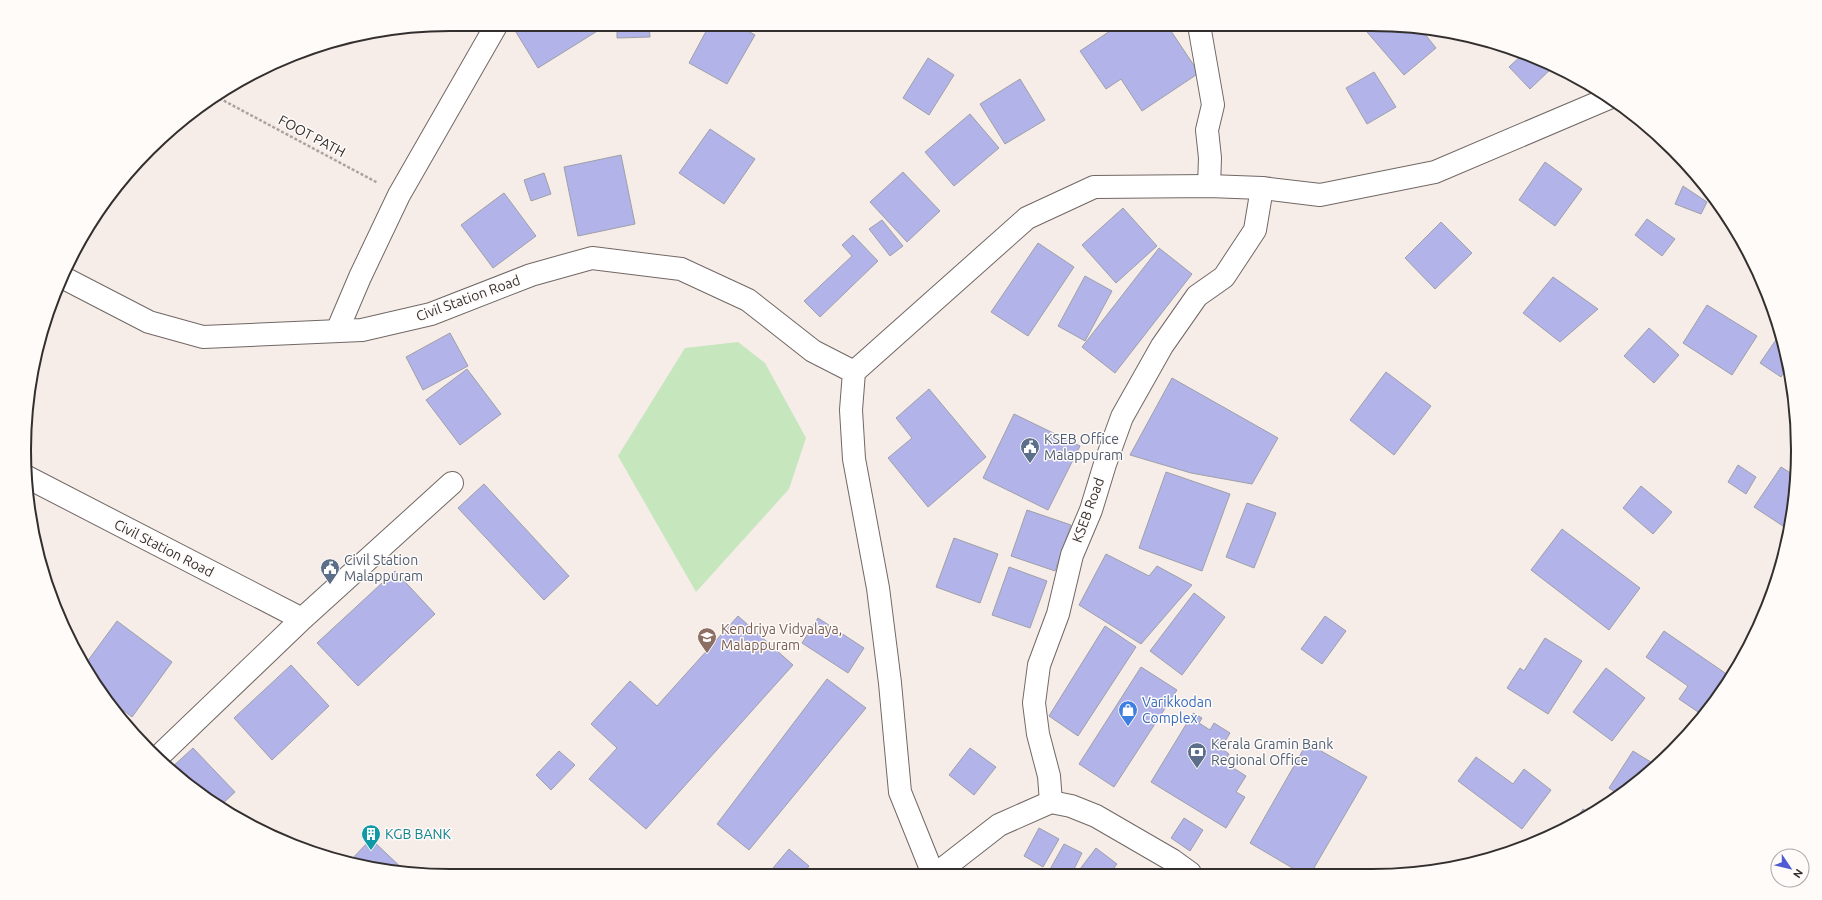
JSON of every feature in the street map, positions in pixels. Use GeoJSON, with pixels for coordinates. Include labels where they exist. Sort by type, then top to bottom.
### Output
{"type":"FeatureCollection","features":[{"type":"Feature","properties":{"kind":"street"},"geometry":{"type":"LineString","coordinates":[[337,331],[360,277],[399,195],[492,31]]}},
{"type":"Feature","properties":{"kind":"street"},"geometry":{"type":"LineString","coordinates":[[1200,31],[1213,105],[1207,130],[1210,158],[1209,186]]}},
{"type":"Feature","properties":{"kind":"street"},"geometry":{"type":"LineString","coordinates":[[931,869],[900,792],[890,683],[878,588],[854,458],[851,410],[854,372],[1027,218],[1094,187],[1209,186],[1262,188],[1320,195],[1435,172],[1603,101]]}},
{"type":"Feature","properties":{"kind":"street","name":"KSEB Road"},"geometry":{"type":"LineString","coordinates":[[1051,802],[1049,776],[1038,734],[1034,703],[1039,666],[1058,614],[1072,555],[1091,510],[1105,464],[1122,417],[1162,346],[1197,296],[1224,277],[1255,230],[1262,188]]}},
{"type":"Feature","properties":{"kind":"street","name":"Civil Station Road"},"geometry":{"type":"LineString","coordinates":[[67,280],[149,322],[204,337],[362,330],[431,314],[531,275],[592,258],[681,269],[748,300],[813,351],[854,372]]}},
{"type":"Feature","properties":{"kind":"street","name":"Civil Station Road"},"geometry":{"type":"LineString","coordinates":[[32,480],[302,619]]}},
{"type":"Feature","properties":{"kind":"street"},"geometry":{"type":"LineString","coordinates":[[162,753],[302,619],[452,483]]}},
{"type":"Feature","properties":{"kind":"street"},"geometry":{"type":"LineString","coordinates":[[942,869],[999,825],[1051,802],[1071,806],[1096,816],[1172,860],[1184,869]]}},
{"type":"Feature","properties":{"kind":"path","name":"FOOT PATH"},"geometry":{"type":"LineString","coordinates":[[221,99],[399,195]]}},
{"type":"Feature","properties":{"kind":"green space"},"geometry":{"type":"Polygon","coordinates":[[[738,342],[765,363],[806,438],[789,489],[696,592],[618,456],[685,348],[738,342]]]}},
{"type":"Feature","properties":{"kind":"building"},"geometry":{"type":"Polygon","coordinates":[[[515,31],[597,31],[538,68],[515,31]]]}},
{"type":"Feature","properties":{"kind":"building"},"geometry":{"type":"Polygon","coordinates":[[[617,31],[650,31],[650,37],[617,38],[617,31]]]}},
{"type":"Feature","properties":{"kind":"building"},"geometry":{"type":"Polygon","coordinates":[[[706,31],[748,31],[755,35],[727,84],[689,63],[706,31]]]}},
{"type":"Feature","properties":{"kind":"building"},"geometry":{"type":"Polygon","coordinates":[[[1110,31],[1171,31],[1199,73],[1142,111],[1121,79],[1106,89],[1080,51],[1110,31]]]}},
{"type":"Feature","properties":{"kind":"building"},"geometry":{"type":"Polygon","coordinates":[[[1366,31],[1425,35],[1436,48],[1404,75],[1366,31]]]}},
{"type":"Feature","properties":{"kind":"building"},"geometry":{"type":"Polygon","coordinates":[[[928,58],[954,75],[929,115],[903,98],[928,58]]]}},
{"type":"Feature","properties":{"kind":"building"},"geometry":{"type":"Polygon","coordinates":[[[1519,58],[1549,71],[1530,89],[1509,67],[1519,58]]]}},
{"type":"Feature","properties":{"kind":"building"},"geometry":{"type":"Polygon","coordinates":[[[1374,72],[1396,107],[1367,124],[1346,88],[1374,72]]]}},
{"type":"Feature","properties":{"kind":"building"},"geometry":{"type":"Polygon","coordinates":[[[1020,79],[1045,120],[1005,144],[980,104],[1020,79]]]}},
{"type":"Feature","properties":{"kind":"building"},"geometry":{"type":"Polygon","coordinates":[[[970,114],[999,148],[954,186],[925,152],[970,114]]]}},
{"type":"Feature","properties":{"kind":"building"},"geometry":{"type":"Polygon","coordinates":[[[710,129],[755,159],[724,204],[679,173],[710,129]]]}},
{"type":"Feature","properties":{"kind":"building"},"geometry":{"type":"Polygon","coordinates":[[[621,155],[635,224],[578,236],[564,167],[621,155]]]}},
{"type":"Feature","properties":{"kind":"building"},"geometry":{"type":"Polygon","coordinates":[[[1545,162],[1582,189],[1555,226],[1519,200],[1545,162]]]}},
{"type":"Feature","properties":{"kind":"building"},"geometry":{"type":"Polygon","coordinates":[[[903,172],[940,211],[907,242],[870,202],[903,172]]]}},
{"type":"Feature","properties":{"kind":"building"},"geometry":{"type":"Polygon","coordinates":[[[544,173],[551,194],[531,201],[524,180],[544,173]]]}},
{"type":"Feature","properties":{"kind":"building"},"geometry":{"type":"Polygon","coordinates":[[[1683,186],[1707,202],[1701,214],[1675,204],[1683,186]]]}},
{"type":"Feature","properties":{"kind":"building"},"geometry":{"type":"Polygon","coordinates":[[[504,193],[536,236],[493,268],[461,225],[504,193]]]}},
{"type":"Feature","properties":{"kind":"building"},"geometry":{"type":"Polygon","coordinates":[[[1123,208],[1157,246],[1116,283],[1082,245],[1123,208]]]}},
{"type":"Feature","properties":{"kind":"building"},"geometry":{"type":"Polygon","coordinates":[[[1647,219],[1675,239],[1662,256],[1635,235],[1647,219]]]}},
{"type":"Feature","properties":{"kind":"building"},"geometry":{"type":"Polygon","coordinates":[[[882,220],[903,246],[890,256],[869,229],[882,220]]]}},
{"type":"Feature","properties":{"kind":"building"},"geometry":{"type":"Polygon","coordinates":[[[1441,222],[1472,253],[1435,289],[1405,258],[1441,222]]]}},
{"type":"Feature","properties":{"kind":"building"},"geometry":{"type":"Polygon","coordinates":[[[853,235],[878,261],[820,317],[804,301],[852,256],[842,245],[853,235]]]}},
{"type":"Feature","properties":{"kind":"building"},"geometry":{"type":"Polygon","coordinates":[[[1038,243],[1074,267],[1028,336],[991,312],[1038,243]]]}},
{"type":"Feature","properties":{"kind":"building"},"geometry":{"type":"Polygon","coordinates":[[[1159,248],[1192,274],[1115,373],[1082,347],[1159,248]]]}},
{"type":"Feature","properties":{"kind":"building"},"geometry":{"type":"Polygon","coordinates":[[[1085,276],[1112,291],[1085,341],[1058,326],[1085,276]]]}},
{"type":"Feature","properties":{"kind":"building"},"geometry":{"type":"Polygon","coordinates":[[[1553,277],[1598,309],[1560,342],[1523,313],[1553,277]]]}},
{"type":"Feature","properties":{"kind":"building"},"geometry":{"type":"Polygon","coordinates":[[[1707,305],[1757,336],[1732,375],[1683,343],[1707,305]]]}},
{"type":"Feature","properties":{"kind":"building"},"geometry":{"type":"Polygon","coordinates":[[[1649,328],[1679,355],[1654,383],[1624,356],[1649,328]]]}},
{"type":"Feature","properties":{"kind":"building"},"geometry":{"type":"Polygon","coordinates":[[[450,333],[468,366],[423,390],[406,357],[450,333]]]}},
{"type":"Feature","properties":{"kind":"building"},"geometry":{"type":"Polygon","coordinates":[[[1776,339],[1784,373],[1781,377],[1760,363],[1776,339]]]}},
{"type":"Feature","properties":{"kind":"building"},"geometry":{"type":"Polygon","coordinates":[[[467,369],[501,414],[460,445],[426,400],[467,369]]]}},
{"type":"Feature","properties":{"kind":"building"},"geometry":{"type":"Polygon","coordinates":[[[1386,372],[1431,406],[1394,455],[1350,420],[1386,372]]]}},
{"type":"Feature","properties":{"kind":"building"},"geometry":{"type":"Polygon","coordinates":[[[1172,378],[1278,438],[1252,484],[1191,473],[1130,455],[1172,378]]]}},
{"type":"Feature","properties":{"kind":"building"},"geometry":{"type":"Polygon","coordinates":[[[929,389],[986,457],[928,507],[888,458],[912,438],[896,418],[929,389]]]}},
{"type":"Feature","properties":{"kind":"building","name":"KSEB Office Malappuram"},"geometry":{"type":"Polygon","coordinates":[[[1014,414],[1080,446],[1048,510],[983,478],[1014,414]]]}},
{"type":"Feature","properties":{"kind":"building"},"geometry":{"type":"Polygon","coordinates":[[[1738,465],[1756,477],[1746,494],[1728,482],[1738,465]]]}},
{"type":"Feature","properties":{"kind":"building"},"geometry":{"type":"Polygon","coordinates":[[[1781,467],[1790,473],[1784,527],[1754,507],[1781,467]]]}},
{"type":"Feature","properties":{"kind":"building"},"geometry":{"type":"Polygon","coordinates":[[[1166,472],[1230,494],[1202,571],[1139,548],[1166,472]]]}},
{"type":"Feature","properties":{"kind":"building"},"geometry":{"type":"Polygon","coordinates":[[[484,484],[569,576],[544,600],[458,508],[484,484]]]}},
{"type":"Feature","properties":{"kind":"building"},"geometry":{"type":"Polygon","coordinates":[[[1641,486],[1672,512],[1653,534],[1623,508],[1641,486]]]}},
{"type":"Feature","properties":{"kind":"building"},"geometry":{"type":"Polygon","coordinates":[[[1247,503],[1276,513],[1254,568],[1226,557],[1247,503]]]}},
{"type":"Feature","properties":{"kind":"building"},"geometry":{"type":"Polygon","coordinates":[[[1027,510],[1071,525],[1055,571],[1011,556],[1027,510]]]}},
{"type":"Feature","properties":{"kind":"building"},"geometry":{"type":"Polygon","coordinates":[[[1562,529],[1640,588],[1609,630],[1531,570],[1562,529]]]}},
{"type":"Feature","properties":{"kind":"building"},"geometry":{"type":"Polygon","coordinates":[[[954,538],[998,554],[980,603],[936,587],[954,538]]]}},
{"type":"Feature","properties":{"kind":"building"},"geometry":{"type":"Polygon","coordinates":[[[1106,554],[1149,576],[1157,566],[1192,585],[1141,644],[1079,605],[1106,554]]]}},
{"type":"Feature","properties":{"kind":"building"},"geometry":{"type":"Polygon","coordinates":[[[1009,567],[1047,581],[1030,628],[992,615],[1009,567]]]}},
{"type":"Feature","properties":{"kind":"building"},"geometry":{"type":"Polygon","coordinates":[[[395,571],[435,614],[358,686],[317,643],[395,571]]]}},
{"type":"Feature","properties":{"kind":"building"},"geometry":{"type":"Polygon","coordinates":[[[1194,593],[1225,617],[1182,675],[1150,651],[1194,593]]]}},
{"type":"Feature","properties":{"kind":"building"},"geometry":{"type":"Polygon","coordinates":[[[738,616],[793,665],[646,829],[589,779],[617,748],[591,724],[630,681],[657,706],[738,616]]]}},
{"type":"Feature","properties":{"kind":"building"},"geometry":{"type":"Polygon","coordinates":[[[1325,616],[1346,631],[1322,664],[1301,649],[1325,616]]]}},
{"type":"Feature","properties":{"kind":"building"},"geometry":{"type":"Polygon","coordinates":[[[818,618],[864,648],[848,673],[802,643],[818,618]]]}},
{"type":"Feature","properties":{"kind":"building"},"geometry":{"type":"Polygon","coordinates":[[[117,621],[172,662],[132,717],[118,705],[88,661],[117,621]]]}},
{"type":"Feature","properties":{"kind":"building"},"geometry":{"type":"Polygon","coordinates":[[[1105,626],[1136,647],[1078,736],[1049,716],[1105,626]]]}},
{"type":"Feature","properties":{"kind":"building"},"geometry":{"type":"Polygon","coordinates":[[[1664,631],[1726,674],[1698,712],[1679,699],[1688,686],[1646,657],[1664,631]]]}},
{"type":"Feature","properties":{"kind":"building"},"geometry":{"type":"Polygon","coordinates":[[[1545,638],[1582,661],[1548,714],[1507,688],[1520,668],[1524,671],[1545,638]]]}},
{"type":"Feature","properties":{"kind":"building"},"geometry":{"type":"Polygon","coordinates":[[[291,665],[329,706],[272,760],[234,718],[291,665]]]}},
{"type":"Feature","properties":{"kind":"building","name":"Varikkodan Complex"},"geometry":{"type":"Polygon","coordinates":[[[1141,667],[1177,690],[1114,787],[1079,764],[1141,667]]]}},
{"type":"Feature","properties":{"kind":"building"},"geometry":{"type":"Polygon","coordinates":[[[1606,668],[1645,698],[1612,741],[1573,712],[1606,668]]]}},
{"type":"Feature","properties":{"kind":"building"},"geometry":{"type":"Polygon","coordinates":[[[827,679],[866,708],[749,850],[717,824],[827,679]]]}},
{"type":"Feature","properties":{"kind":"building","name":"Kerala Gramin Bank Regional Office"},"geometry":{"type":"Polygon","coordinates":[[[1193,713],[1202,718],[1199,723],[1210,730],[1214,723],[1230,733],[1221,748],[1229,754],[1224,762],[1246,776],[1236,792],[1245,797],[1226,828],[1151,782],[1193,713]]]}},
{"type":"Feature","properties":{"kind":"building"},"geometry":{"type":"Polygon","coordinates":[[[1307,743],[1367,777],[1313,869],[1294,869],[1250,843],[1307,743]]]}},
{"type":"Feature","properties":{"kind":"building"},"geometry":{"type":"Polygon","coordinates":[[[193,748],[235,792],[224,802],[174,765],[193,748]]]}},
{"type":"Feature","properties":{"kind":"building"},"geometry":{"type":"Polygon","coordinates":[[[970,748],[996,767],[974,795],[949,775],[970,748]]]}},
{"type":"Feature","properties":{"kind":"building"},"geometry":{"type":"Polygon","coordinates":[[[559,751],[575,765],[551,790],[536,775],[559,751]]]}},
{"type":"Feature","properties":{"kind":"building"},"geometry":{"type":"Polygon","coordinates":[[[1633,751],[1651,762],[1614,791],[1609,788],[1633,751]]]}},
{"type":"Feature","properties":{"kind":"building"},"geometry":{"type":"Polygon","coordinates":[[[1476,757],[1513,784],[1524,769],[1551,790],[1522,829],[1458,781],[1476,757]]]}},
{"type":"Feature","properties":{"kind":"building"},"geometry":{"type":"Polygon","coordinates":[[[1184,818],[1203,830],[1190,851],[1171,838],[1184,818]]]}},
{"type":"Feature","properties":{"kind":"building"},"geometry":{"type":"Polygon","coordinates":[[[1039,828],[1059,839],[1043,867],[1024,856],[1039,828]]]}},
{"type":"Feature","properties":{"kind":"building","name":"KGB BANK"},"geometry":{"type":"Polygon","coordinates":[[[371,839],[399,865],[368,861],[353,858],[371,839]]]}},
{"type":"Feature","properties":{"kind":"building"},"geometry":{"type":"Polygon","coordinates":[[[1064,844],[1082,853],[1074,869],[1050,869],[1064,844]]]}},
{"type":"Feature","properties":{"kind":"building"},"geometry":{"type":"Polygon","coordinates":[[[1096,848],[1117,864],[1113,869],[1080,869],[1096,848]]]}},
{"type":"Feature","properties":{"kind":"building"},"geometry":{"type":"Polygon","coordinates":[[[789,849],[809,866],[807,869],[772,869],[789,849]]]}},
{"type":"Feature","properties":{"kind":"place","name":"KSEB Office Malappuram"},"geometry":{"type":"Point","coordinates":[1030,464]}},
{"type":"Feature","properties":{"kind":"place","name":"Civil Station Malappuram"},"geometry":{"type":"Point","coordinates":[330,585]}},
{"type":"Feature","properties":{"kind":"place","name":"Kendriya Vidyalaya, Malappuram"},"geometry":{"type":"Point","coordinates":[707,654]}},
{"type":"Feature","properties":{"kind":"place","name":"Varikkodan Complex"},"geometry":{"type":"Point","coordinates":[1128,727]}},
{"type":"Feature","properties":{"kind":"place","name":"Kerala Gramin Bank Regional Office"},"geometry":{"type":"Point","coordinates":[1197,769]}},
{"type":"Feature","properties":{"kind":"place","name":"KGB BANK"},"geometry":{"type":"Point","coordinates":[371,851]}}]}
